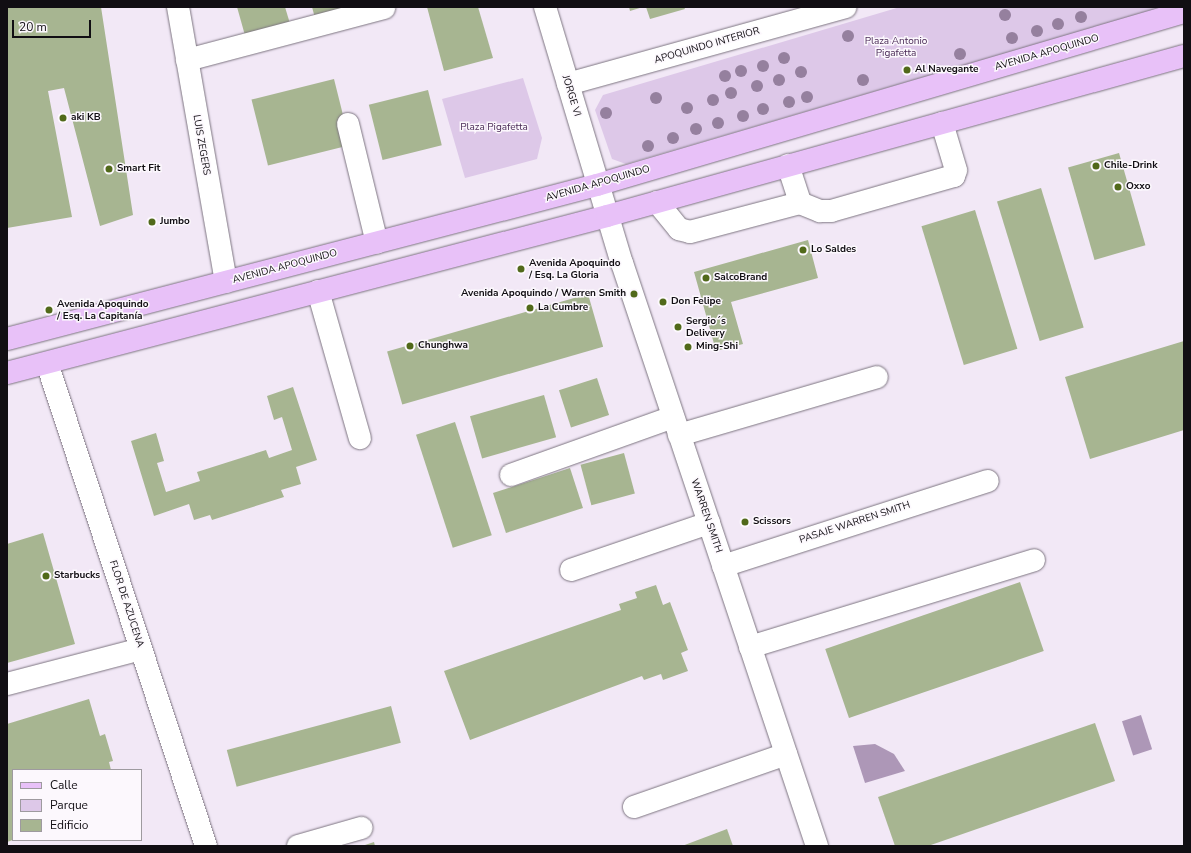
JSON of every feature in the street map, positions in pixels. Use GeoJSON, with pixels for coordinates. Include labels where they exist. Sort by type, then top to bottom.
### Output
{"type":"FeatureCollection","features":[{"type":"Feature","properties":{"kind":"main road","name":"AVENIDA APOQUINDO"},"geometry":{"type":"LineString","coordinates":[[7,339],[598,185],[1184,12]]}},
{"type":"Feature","properties":{"kind":"main road"},"geometry":{"type":"LineString","coordinates":[[7,373],[607,216],[1184,56]]}},
{"type":"Feature","properties":{"kind":"street","name":"LUIS ZEGERS"},"geometry":{"type":"LineString","coordinates":[[178,7],[226,282]]}},
{"type":"Feature","properties":{"kind":"street","name":"JORGE VI"},"geometry":{"type":"LineString","coordinates":[[545,7],[598,185]]}},
{"type":"Feature","properties":{"kind":"street","name":"APOQUINDO INTERIOR"},"geometry":{"type":"LineString","coordinates":[[568,84],[846,7]]}},
{"type":"Feature","properties":{"kind":"street"},"geometry":{"type":"LineString","coordinates":[[187,60],[384,8]]}},
{"type":"Feature","properties":{"kind":"street"},"geometry":{"type":"LineString","coordinates":[[657,202],[680,229],[690,232],[800,203],[820,210],[831,211],[954,176],[956,170],[942,123]]}},
{"type":"Feature","properties":{"kind":"street"},"geometry":{"type":"LineString","coordinates":[[348,124],[377,242]]}},
{"type":"Feature","properties":{"kind":"street"},"geometry":{"type":"LineString","coordinates":[[788,165],[800,203]]}},
{"type":"Feature","properties":{"kind":"street","name":"WARREN SMITH"},"geometry":{"type":"LineString","coordinates":[[598,185],[676,426],[817,846]]}},
{"type":"Feature","properties":{"kind":"street"},"geometry":{"type":"LineString","coordinates":[[318,291],[360,438]]}},
{"type":"Feature","properties":{"kind":"street","name":"FLOR DE AZUCENA"},"geometry":{"type":"LineString","coordinates":[[47,363],[206,846]]}},
{"type":"Feature","properties":{"kind":"street"},"geometry":{"type":"LineString","coordinates":[[511,475],[676,426],[877,377]]}},
{"type":"Feature","properties":{"kind":"street","name":"PASAJE WARREN SMITH"},"geometry":{"type":"LineString","coordinates":[[723,566],[988,481]]}},
{"type":"Feature","properties":{"kind":"street"},"geometry":{"type":"LineString","coordinates":[[571,570],[709,523]]}},
{"type":"Feature","properties":{"kind":"street"},"geometry":{"type":"LineString","coordinates":[[750,647],[1034,560]]}},
{"type":"Feature","properties":{"kind":"street"},"geometry":{"type":"LineString","coordinates":[[7,684],[141,649]]}},
{"type":"Feature","properties":{"kind":"street"},"geometry":{"type":"LineString","coordinates":[[634,806],[786,754]]}},
{"type":"Feature","properties":{"kind":"street"},"geometry":{"type":"LineString","coordinates":[[298,846],[361,828]]}},
{"type":"Feature","properties":{"kind":"green space","name":"Plaza Antonio Pigafetta"},"geometry":{"type":"Polygon","coordinates":[[[900,7],[1164,7],[626,164],[612,159],[595,110],[603,95],[900,7]]]}},
{"type":"Feature","properties":{"kind":"green space","name":"Plaza Pigafetta"},"geometry":{"type":"Polygon","coordinates":[[[523,78],[542,138],[537,159],[465,178],[442,99],[523,78]]]}},
{"type":"Feature","properties":{"kind":"shaded area"},"geometry":{"type":"Polygon","coordinates":[[[1141,715],[1152,749],[1133,755],[1122,721],[1141,715]]]}},
{"type":"Feature","properties":{"kind":"shaded area"},"geometry":{"type":"Polygon","coordinates":[[[875,744],[894,754],[905,771],[865,783],[853,746],[875,744]]]}},
{"type":"Feature","properties":{"kind":"building"},"geometry":{"type":"Polygon","coordinates":[[[7,7],[101,7],[133,215],[100,226],[64,88],[48,91],[72,217],[7,228],[7,7]]]}},
{"type":"Feature","properties":{"kind":"building"},"geometry":{"type":"Polygon","coordinates":[[[237,7],[285,7],[291,27],[246,39],[237,7]]]}},
{"type":"Feature","properties":{"kind":"building"},"geometry":{"type":"Polygon","coordinates":[[[312,7],[345,7],[315,18],[312,7]]]}},
{"type":"Feature","properties":{"kind":"building"},"geometry":{"type":"Polygon","coordinates":[[[427,7],[478,7],[493,58],[444,71],[427,7]]]}},
{"type":"Feature","properties":{"kind":"building"},"geometry":{"type":"Polygon","coordinates":[[[629,7],[643,7],[630,11],[629,7]]]}},
{"type":"Feature","properties":{"kind":"building"},"geometry":{"type":"Polygon","coordinates":[[[646,7],[684,7],[685,9],[650,19],[646,7]]]}},
{"type":"Feature","properties":{"kind":"building"},"geometry":{"type":"Polygon","coordinates":[[[334,79],[350,145],[268,166],[252,100],[334,79]]]}},
{"type":"Feature","properties":{"kind":"building"},"geometry":{"type":"Polygon","coordinates":[[[428,90],[442,145],[383,160],[369,105],[428,90]]]}},
{"type":"Feature","properties":{"kind":"building"},"geometry":{"type":"Polygon","coordinates":[[[1119,153],[1145,245],[1095,260],[1068,168],[1119,153]]]}},
{"type":"Feature","properties":{"kind":"building"},"geometry":{"type":"Polygon","coordinates":[[[1041,188],[1084,328],[1040,341],[997,201],[1041,188]]]}},
{"type":"Feature","properties":{"kind":"building"},"geometry":{"type":"Polygon","coordinates":[[[975,210],[1017,349],[964,365],[921,226],[975,210]]]}},
{"type":"Feature","properties":{"kind":"building"},"geometry":{"type":"Polygon","coordinates":[[[808,240],[818,278],[731,302],[743,344],[716,351],[694,272],[808,240]]]}},
{"type":"Feature","properties":{"kind":"building"},"geometry":{"type":"Polygon","coordinates":[[[588,294],[603,347],[402,404],[387,352],[588,294]]]}},
{"type":"Feature","properties":{"kind":"building"},"geometry":{"type":"Polygon","coordinates":[[[1184,341],[1184,430],[1090,459],[1065,377],[1184,341]]]}},
{"type":"Feature","properties":{"kind":"building"},"geometry":{"type":"Polygon","coordinates":[[[597,378],[609,415],[571,427],[559,390],[597,378]]]}},
{"type":"Feature","properties":{"kind":"building"},"geometry":{"type":"Polygon","coordinates":[[[293,387],[317,460],[296,467],[301,484],[281,490],[284,497],[212,520],[210,515],[194,520],[189,504],[154,516],[131,441],[156,433],[164,461],[157,463],[166,492],[200,481],[197,472],[266,450],[269,458],[292,450],[282,417],[274,420],[267,396],[293,387]]]}},
{"type":"Feature","properties":{"kind":"building"},"geometry":{"type":"Polygon","coordinates":[[[544,395],[556,437],[482,459],[470,416],[544,395]]]}},
{"type":"Feature","properties":{"kind":"building"},"geometry":{"type":"Polygon","coordinates":[[[455,422],[492,535],[453,548],[416,435],[455,422]]]}},
{"type":"Feature","properties":{"kind":"building"},"geometry":{"type":"Polygon","coordinates":[[[624,453],[635,494],[591,505],[581,465],[624,453]]]}},
{"type":"Feature","properties":{"kind":"building"},"geometry":{"type":"Polygon","coordinates":[[[570,468],[583,508],[506,533],[493,493],[570,468]]]}},
{"type":"Feature","properties":{"kind":"building"},"geometry":{"type":"Polygon","coordinates":[[[43,533],[75,644],[7,663],[7,544],[43,533]]]}},
{"type":"Feature","properties":{"kind":"building"},"geometry":{"type":"Polygon","coordinates":[[[1020,582],[1044,651],[849,718],[825,649],[1020,582]]]}},
{"type":"Feature","properties":{"kind":"building"},"geometry":{"type":"Polygon","coordinates":[[[656,585],[663,605],[670,602],[688,650],[681,653],[688,671],[663,680],[661,674],[644,680],[642,676],[470,740],[444,671],[621,610],[619,604],[637,598],[635,592],[656,585]]]}},
{"type":"Feature","properties":{"kind":"building"},"geometry":{"type":"Polygon","coordinates":[[[89,699],[100,736],[105,734],[113,761],[109,762],[111,769],[12,769],[12,840],[7,842],[7,724],[89,699]]]}},
{"type":"Feature","properties":{"kind":"building"},"geometry":{"type":"Polygon","coordinates":[[[391,706],[401,743],[237,787],[227,750],[391,706]]]}},
{"type":"Feature","properties":{"kind":"building"},"geometry":{"type":"Polygon","coordinates":[[[1095,723],[1115,781],[928,846],[895,846],[878,797],[1095,723]]]}},
{"type":"Feature","properties":{"kind":"building"},"geometry":{"type":"Polygon","coordinates":[[[727,829],[733,846],[682,846],[727,829]]]}},
{"type":"Feature","properties":{"kind":"building"},"geometry":{"type":"Polygon","coordinates":[[[374,842],[375,846],[362,846],[374,842]]]}},
{"type":"Feature","properties":{"kind":"place","name":"Al Navegante"},"geometry":{"type":"Point","coordinates":[907,70]}},
{"type":"Feature","properties":{"kind":"place","name":"aki KB"},"geometry":{"type":"Point","coordinates":[63,118]}},
{"type":"Feature","properties":{"kind":"place","name":"Chile-Drink"},"geometry":{"type":"Point","coordinates":[1096,166]}},
{"type":"Feature","properties":{"kind":"place","name":"Smart Fit"},"geometry":{"type":"Point","coordinates":[109,169]}},
{"type":"Feature","properties":{"kind":"place","name":"Oxxo"},"geometry":{"type":"Point","coordinates":[1118,187]}},
{"type":"Feature","properties":{"kind":"place","name":"Jumbo"},"geometry":{"type":"Point","coordinates":[152,222]}},
{"type":"Feature","properties":{"kind":"place","name":"Lo Saldes"},"geometry":{"type":"Point","coordinates":[803,250]}},
{"type":"Feature","properties":{"kind":"place","name":"Avenida Apoquindo / Esq. La Gloria"},"geometry":{"type":"Point","coordinates":[521,269]}},
{"type":"Feature","properties":{"kind":"place","name":"SalcoBrand"},"geometry":{"type":"Point","coordinates":[706,278]}},
{"type":"Feature","properties":{"kind":"place","name":"Avenida Apoquindo / Warren Smith"},"geometry":{"type":"Point","coordinates":[634,294]}},
{"type":"Feature","properties":{"kind":"place","name":"Don Felipe"},"geometry":{"type":"Point","coordinates":[663,302]}},
{"type":"Feature","properties":{"kind":"place","name":"La Cumbre"},"geometry":{"type":"Point","coordinates":[530,308]}},
{"type":"Feature","properties":{"kind":"place","name":"Avenida Apoquindo / Esq. La Capitanía"},"geometry":{"type":"Point","coordinates":[49,310]}},
{"type":"Feature","properties":{"kind":"place","name":"Sergio´s Delivery"},"geometry":{"type":"Point","coordinates":[678,327]}},
{"type":"Feature","properties":{"kind":"place","name":"Chunghwa"},"geometry":{"type":"Point","coordinates":[410,346]}},
{"type":"Feature","properties":{"kind":"place","name":"Ming-Shi"},"geometry":{"type":"Point","coordinates":[688,347]}},
{"type":"Feature","properties":{"kind":"place","name":"Scissors"},"geometry":{"type":"Point","coordinates":[745,522]}},
{"type":"Feature","properties":{"kind":"place","name":"Starbucks"},"geometry":{"type":"Point","coordinates":[46,576]}}]}
